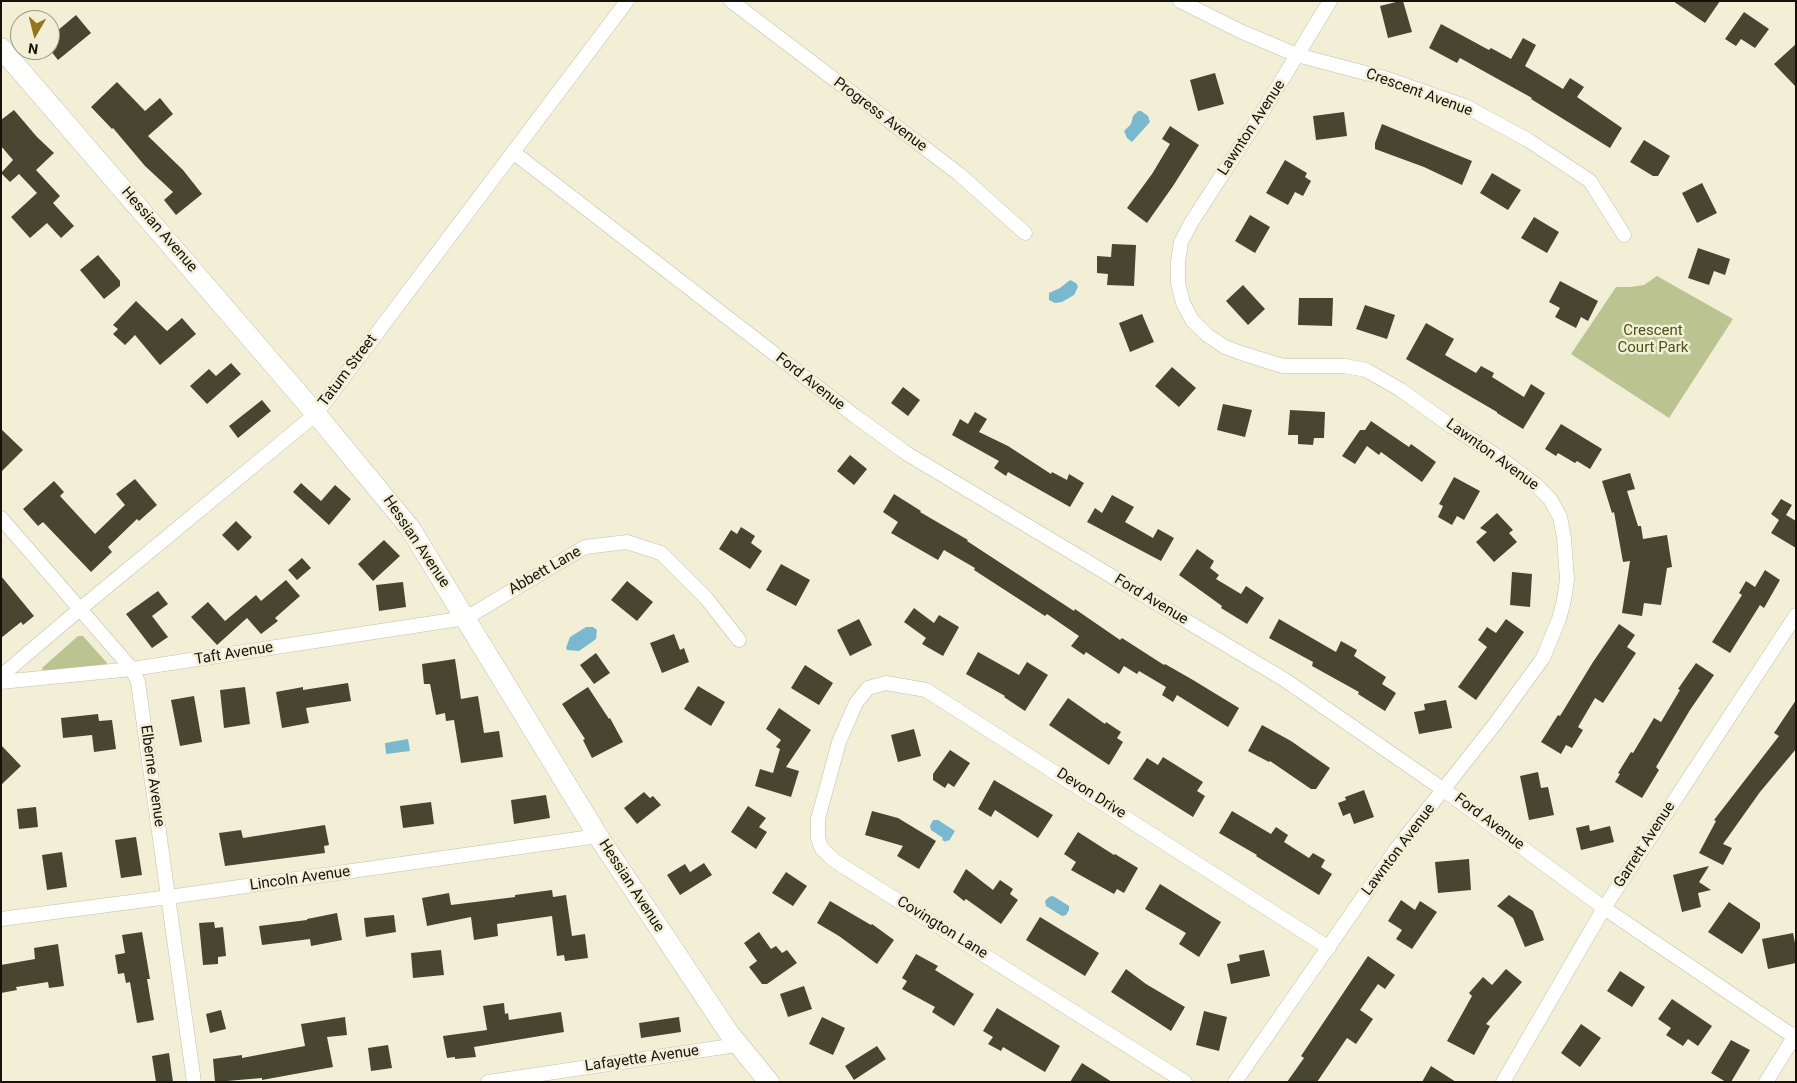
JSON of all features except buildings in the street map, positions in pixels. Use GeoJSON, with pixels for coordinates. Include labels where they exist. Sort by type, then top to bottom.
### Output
{"type":"FeatureCollection","features":[{"type":"Feature","properties":{"kind":"main road","name":"Hessian Avenue"},"geometry":{"type":"LineString","coordinates":[[1,48],[316,414],[410,528],[598,836],[737,1045],[769,1082]]}},
{"type":"Feature","properties":{"kind":"street","name":"Tatum Street"},"geometry":{"type":"LineString","coordinates":[[1,676],[316,414],[627,1]]}},
{"type":"Feature","properties":{"kind":"street","name":"Progress Avenue"},"geometry":{"type":"LineString","coordinates":[[731,1],[959,174],[1025,233]]}},
{"type":"Feature","properties":{"kind":"street","name":"Crescent Avenue"},"geometry":{"type":"LineString","coordinates":[[1180,1],[1240,31],[1298,55],[1388,79],[1465,106],[1528,140],[1590,181],[1624,235]]}},
{"type":"Feature","properties":{"kind":"street","name":"Lawnton Avenue"},"geometry":{"type":"LineString","coordinates":[[1236,1082],[1397,848],[1532,675],[1552,639],[1564,600],[1567,579],[1566,552],[1560,517],[1550,499],[1536,485],[1503,460],[1384,379],[1366,370],[1345,366],[1283,366],[1263,361],[1225,346],[1208,335],[1192,320],[1182,303],[1178,283],[1178,262],[1181,242],[1330,1]]}},
{"type":"Feature","properties":{"kind":"street","name":"Ford Avenue"},"geometry":{"type":"LineString","coordinates":[[513,152],[854,416],[906,453],[1285,680],[1444,790],[1604,908],[1795,1036]]}},
{"type":"Feature","properties":{"kind":"street","name":"Elberne Avenue"},"geometry":{"type":"LineString","coordinates":[[1,518],[132,669],[138,682],[194,1082]]}},
{"type":"Feature","properties":{"kind":"street","name":"Abbett Lane"},"geometry":{"type":"LineString","coordinates":[[466,618],[585,547],[627,542],[661,553],[706,598],[739,640]]}},
{"type":"Feature","properties":{"kind":"street","name":"Garrett Avenue"},"geometry":{"type":"LineString","coordinates":[[1502,1082],[1604,908],[1796,615]]}},
{"type":"Feature","properties":{"kind":"street","name":"Taft Avenue"},"geometry":{"type":"LineString","coordinates":[[1,682],[132,669],[466,618]]}},
{"type":"Feature","properties":{"kind":"street","name":"Devon Drive"},"geometry":{"type":"LineString","coordinates":[[852,712],[856,703],[868,688],[886,683],[926,690],[1329,948]]}},
{"type":"Feature","properties":{"kind":"street","name":"Covington Lane"},"geometry":{"type":"LineString","coordinates":[[852,712],[840,742],[818,819],[818,838],[822,849],[835,861],[1185,1082]]}},
{"type":"Feature","properties":{"kind":"street","name":"Lincoln Avenue"},"geometry":{"type":"LineString","coordinates":[[1,919],[598,836]]}},
{"type":"Feature","properties":{"kind":"street"},"geometry":{"type":"LineString","coordinates":[[1766,1082],[1795,1036]]}},
{"type":"Feature","properties":{"kind":"street","name":"Lafayette Avenue"},"geometry":{"type":"LineString","coordinates":[[488,1082],[737,1045]]}},
{"type":"Feature","properties":{"kind":"green space","name":"Crescent Court Park"},"geometry":{"type":"Polygon","coordinates":[[[1657,276],[1733,319],[1669,418],[1571,354],[1616,287],[1644,285],[1657,276]]]}},
{"type":"Feature","properties":{"kind":"green space"},"geometry":{"type":"Polygon","coordinates":[[[78,636],[83,636],[107,663],[106,667],[45,674],[42,668],[78,636]]]}},
{"type":"Feature","properties":{"kind":"water"},"geometry":{"type":"Polygon","coordinates":[[[1138,111],[1148,116],[1150,122],[1132,142],[1127,138],[1124,131],[1131,124],[1133,116],[1138,111]]]}},
{"type":"Feature","properties":{"kind":"water"},"geometry":{"type":"Polygon","coordinates":[[[1070,280],[1076,283],[1078,287],[1074,295],[1062,302],[1055,303],[1049,300],[1049,293],[1060,288],[1070,280]]]}},
{"type":"Feature","properties":{"kind":"water"},"geometry":{"type":"Polygon","coordinates":[[[586,627],[593,627],[597,630],[596,639],[579,651],[567,650],[570,637],[586,627]]]}},
{"type":"Feature","properties":{"kind":"water"},"geometry":{"type":"Polygon","coordinates":[[[408,739],[410,751],[386,754],[385,743],[408,739]]]}},
{"type":"Feature","properties":{"kind":"water"},"geometry":{"type":"Polygon","coordinates":[[[933,820],[938,820],[955,831],[949,841],[942,840],[943,838],[931,830],[930,826],[933,820]]]}},
{"type":"Feature","properties":{"kind":"water"},"geometry":{"type":"Polygon","coordinates":[[[1053,896],[1069,906],[1066,915],[1062,916],[1046,906],[1045,901],[1053,896]]]}}]}
